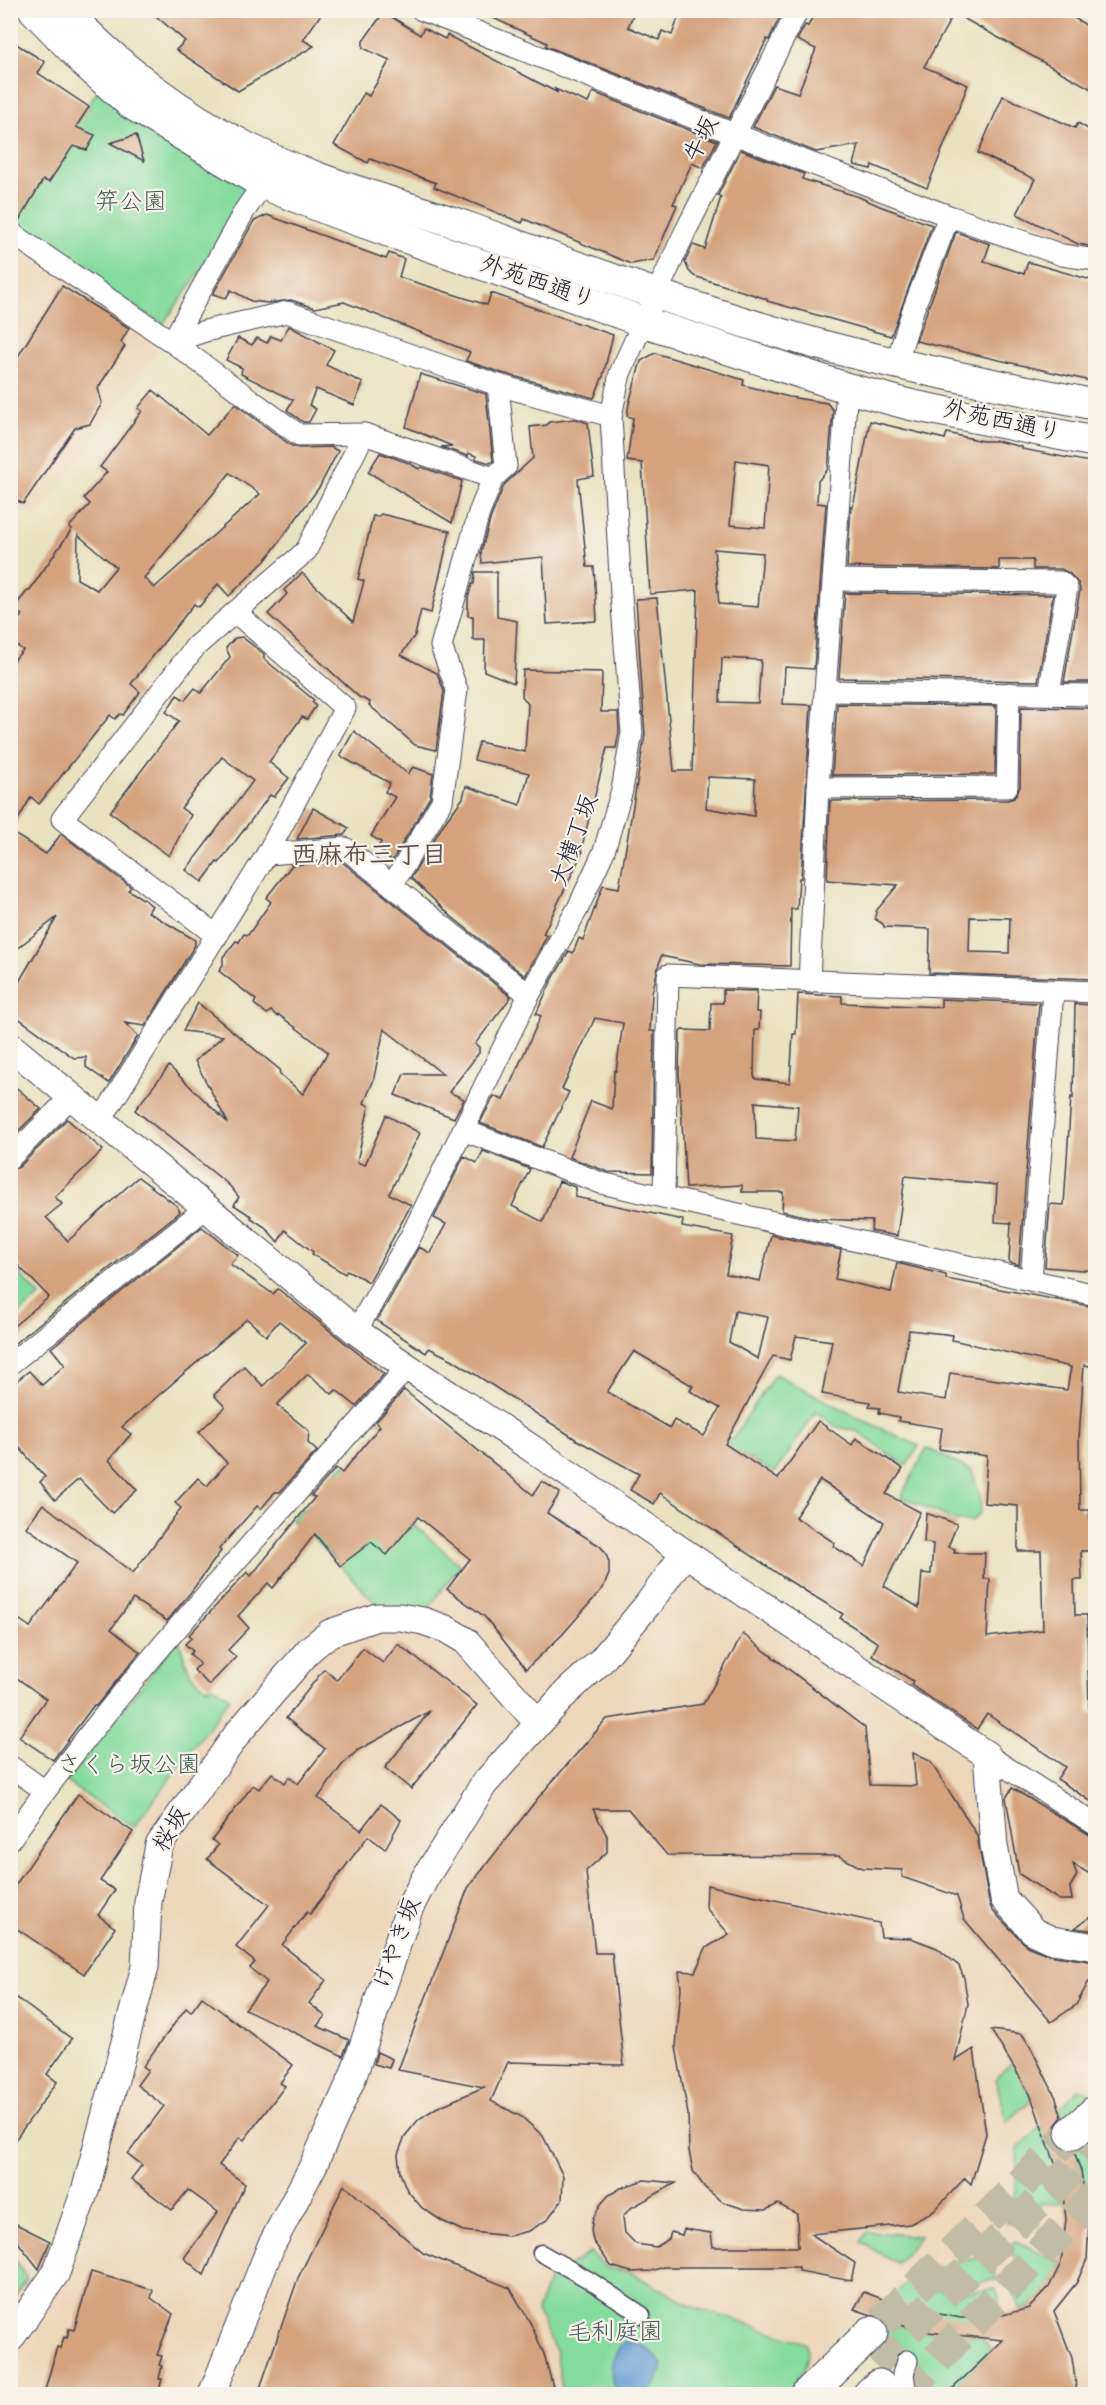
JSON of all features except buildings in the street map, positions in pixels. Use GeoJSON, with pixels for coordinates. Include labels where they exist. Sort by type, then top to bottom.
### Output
{"type":"FeatureCollection","features":[{"type":"Feature","properties":{"kind":"main road","name":"外苑西通り"},"geometry":{"type":"LineString","coordinates":[[34,10],[86,64],[131,104],[263,184],[344,216],[644,322],[847,388],[910,405],[1095,442]]}},
{"type":"Feature","properties":{"kind":"main road","name":"外苑西通り"},"geometry":{"type":"LineString","coordinates":[[65,10],[121,64],[164,97],[247,147],[345,187],[450,221],[656,295],[820,344],[896,364],[1095,405]]}},
{"type":"Feature","properties":{"kind":"main road"},"geometry":{"type":"LineString","coordinates":[[808,2394],[879,2374]]}},
{"type":"Feature","properties":{"kind":"main road"},"geometry":{"type":"LineString","coordinates":[[840,2394],[879,2374]]}},
{"type":"Feature","properties":{"kind":"street"},"geometry":{"type":"LineString","coordinates":[[422,10],[734,135],[949,216],[1062,255],[1095,260]]}},
{"type":"Feature","properties":{"kind":"street","name":"牛坂"},"geometry":{"type":"LineString","coordinates":[[644,322],[734,135],[798,10]]}},
{"type":"Feature","properties":{"kind":"street"},"geometry":{"type":"LineString","coordinates":[[172,342],[245,210],[263,184]]}},
{"type":"Feature","properties":{"kind":"street"},"geometry":{"type":"LineString","coordinates":[[896,364],[913,310],[949,216]]}},
{"type":"Feature","properties":{"kind":"street"},"geometry":{"type":"LineString","coordinates":[[10,232],[172,342],[299,435],[364,434],[493,478]]}},
{"type":"Feature","properties":{"kind":"street"},"geometry":{"type":"LineString","coordinates":[[172,342],[205,331],[287,312],[498,385],[611,416]]}},
{"type":"Feature","properties":{"kind":"street","name":"大横丁坂"},"geometry":{"type":"LineString","coordinates":[[356,1331],[411,1236],[529,995],[578,908],[604,850],[622,790],[632,734],[611,416],[620,373],[644,322]]}},
{"type":"Feature","properties":{"kind":"street"},"geometry":{"type":"LineString","coordinates":[[393,886],[442,801],[457,690],[441,646],[479,513],[493,478],[506,466],[498,385]]}},
{"type":"Feature","properties":{"kind":"street"},"geometry":{"type":"LineString","coordinates":[[808,982],[818,788],[827,691],[847,388]]}},
{"type":"Feature","properties":{"kind":"street"},"geometry":{"type":"LineString","coordinates":[[217,936],[62,819],[196,646],[306,551],[364,434]]}},
{"type":"Feature","properties":{"kind":"street"},"geometry":{"type":"LineString","coordinates":[[834,580],[1061,582],[1067,588],[1049,693]]}},
{"type":"Feature","properties":{"kind":"street"},"geometry":{"type":"LineString","coordinates":[[101,1120],[267,854],[345,708],[235,612]]}},
{"type":"Feature","properties":{"kind":"street"},"geometry":{"type":"LineString","coordinates":[[827,691],[1095,695]]}},
{"type":"Feature","properties":{"kind":"street"},"geometry":{"type":"LineString","coordinates":[[818,788],[1007,787],[1009,693]]}},
{"type":"Feature","properties":{"kind":"street"},"geometry":{"type":"LineString","coordinates":[[267,854],[345,848],[529,995]]}},
{"type":"Feature","properties":{"kind":"street"},"geometry":{"type":"LineString","coordinates":[[664,1197],[668,975],[1095,992]]}},
{"type":"Feature","properties":{"kind":"street"},"geometry":{"type":"LineString","coordinates":[[1031,1280],[1053,991]]}},
{"type":"Feature","properties":{"kind":"street"},"geometry":{"type":"LineString","coordinates":[[10,1046],[356,1331],[406,1368],[532,1449],[1095,1825]]}},
{"type":"Feature","properties":{"kind":"street"},"geometry":{"type":"LineString","coordinates":[[10,1158],[71,1097]]}},
{"type":"Feature","properties":{"kind":"street"},"geometry":{"type":"LineString","coordinates":[[463,1130],[601,1183],[1095,1295]]}},
{"type":"Feature","properties":{"kind":"street"},"geometry":{"type":"LineString","coordinates":[[10,1364],[206,1208]]}},
{"type":"Feature","properties":{"kind":"street"},"geometry":{"type":"LineString","coordinates":[[10,1840],[45,1791],[193,1607],[307,1483],[406,1368]]}},
{"type":"Feature","properties":{"kind":"street","name":"けやき坂"},"geometry":{"type":"LineString","coordinates":[[212,2394],[271,2246],[313,2166],[353,2076],[409,1910],[439,1854],[484,1784],[567,1692],[601,1661],[648,1604],[685,1553]]}},
{"type":"Feature","properties":{"kind":"street","name":"桜坂"},"geometry":{"type":"LineString","coordinates":[[10,2339],[56,2273],[86,2188],[145,1967],[148,1902],[159,1845],[238,1733],[310,1649],[330,1633],[377,1617],[400,1617],[423,1621],[446,1629],[466,1641],[538,1723]]}},
{"type":"Feature","properties":{"kind":"street"},"geometry":{"type":"LineString","coordinates":[[987,1755],[994,1846],[1004,1899],[1034,1932],[1052,1940],[1095,1947]]}},
{"type":"Feature","properties":{"kind":"street"},"geometry":{"type":"LineString","coordinates":[[10,1766],[45,1791]]}},
{"type":"Feature","properties":{"kind":"street"},"geometry":{"type":"LineString","coordinates":[[541,2253],[589,2280],[642,2315]]}},
{"type":"Feature","properties":{"kind":"street"},"geometry":{"type":"LineString","coordinates":[[879,2374],[903,2374],[907,2361]]}},
{"type":"Feature","properties":{"kind":"shaded area"},"geometry":{"type":"Polygon","coordinates":[[[10,241],[155,339],[156,355],[36,519],[11,505],[10,241]]]}},
{"type":"Feature","properties":{"kind":"shaded area"},"geometry":{"type":"Polygon","coordinates":[[[539,1467],[975,1764],[996,1768],[1095,1835],[1095,2394],[885,2394],[879,2339],[857,2317],[782,2394],[11,2394],[11,2360],[62,2286],[72,2268],[87,2228],[153,1971],[153,1949],[168,1854],[137,1827],[218,1716],[306,1618],[329,1603],[355,1598],[417,1525],[452,1555],[508,1494],[520,1498],[539,1467]]]}},
{"type":"Feature","properties":{"kind":"shaded area"},"geometry":{"type":"Polygon","coordinates":[[[11,2241],[36,2280],[11,2315],[11,2241]]]}},
{"type":"Feature","properties":{"kind":"green space","name":"笄公園"},"geometry":{"type":"Polygon","coordinates":[[[105,80],[263,184],[163,324],[11,231],[10,221],[105,80]]]}},
{"type":"Feature","properties":{"kind":"green space"},"geometry":{"type":"Polygon","coordinates":[[[11,1264],[40,1296],[10,1321],[11,1264]]]}},
{"type":"Feature","properties":{"kind":"green space"},"geometry":{"type":"Polygon","coordinates":[[[775,1374],[919,1446],[906,1466],[856,1431],[837,1427],[816,1412],[775,1473],[727,1447],[775,1374]]]}},
{"type":"Feature","properties":{"kind":"green space"},"geometry":{"type":"Polygon","coordinates":[[[927,1448],[972,1471],[981,1499],[980,1513],[972,1521],[956,1521],[901,1497],[927,1448]]]}},
{"type":"Feature","properties":{"kind":"green space"},"geometry":{"type":"Polygon","coordinates":[[[344,1464],[460,1565],[423,1616],[382,1610],[315,1539],[291,1520],[297,1512],[306,1508],[344,1464]]]}},
{"type":"Feature","properties":{"kind":"green space","name":"さくら坂公園"},"geometry":{"type":"Polygon","coordinates":[[[178,1639],[190,1673],[206,1688],[213,1685],[230,1698],[134,1827],[66,1782],[178,1639]]]}},
{"type":"Feature","properties":{"kind":"green space"},"geometry":{"type":"Polygon","coordinates":[[[1012,2062],[1032,2099],[1006,2123],[995,2079],[1012,2062]]]}},
{"type":"Feature","properties":{"kind":"green space"},"geometry":{"type":"Polygon","coordinates":[[[1079,2089],[1090,2094],[1095,2103],[1095,2198],[1087,2200],[1081,2171],[1059,2109],[1079,2089]]]}},
{"type":"Feature","properties":{"kind":"green space"},"geometry":{"type":"Polygon","coordinates":[[[1042,2126],[1061,2180],[1064,2202],[1040,2204],[1039,2227],[1007,2222],[1016,2187],[1018,2148],[1042,2126]]]}},
{"type":"Feature","properties":{"kind":"green space"},"geometry":{"type":"Polygon","coordinates":[[[867,2232],[920,2236],[897,2263],[860,2242],[867,2232]]]}},
{"type":"Feature","properties":{"kind":"green space"},"geometry":{"type":"Polygon","coordinates":[[[1015,2241],[1062,2262],[1051,2284],[1041,2297],[1021,2310],[1011,2286],[1026,2269],[1006,2250],[1015,2241]]]}},
{"type":"Feature","properties":{"kind":"green space","name":"毛利庭園"},"geometry":{"type":"Polygon","coordinates":[[[590,2252],[606,2268],[628,2271],[693,2307],[806,2343],[808,2357],[800,2377],[787,2394],[563,2394],[556,2352],[537,2311],[549,2279],[590,2252]]]}},
{"type":"Feature","properties":{"kind":"green space"},"geometry":{"type":"Polygon","coordinates":[[[11,2254],[27,2279],[11,2303],[11,2254]]]}},
{"type":"Feature","properties":{"kind":"green space"},"geometry":{"type":"Polygon","coordinates":[[[989,2255],[997,2279],[955,2284],[915,2273],[923,2265],[938,2267],[989,2255]]]}},
{"type":"Feature","properties":{"kind":"green space"},"geometry":{"type":"Polygon","coordinates":[[[909,2280],[930,2287],[952,2290],[996,2289],[1004,2315],[990,2318],[960,2318],[930,2314],[888,2301],[909,2280]]]}},
{"type":"Feature","properties":{"kind":"green space"},"geometry":{"type":"Polygon","coordinates":[[[884,2321],[919,2331],[983,2338],[991,2351],[947,2394],[919,2394],[873,2322],[884,2321]]]}},
{"type":"Feature","properties":{"kind":"water"},"geometry":{"type":"Polygon","coordinates":[[[624,2342],[647,2348],[662,2366],[656,2384],[645,2394],[622,2394],[622,2391],[613,2386],[612,2362],[624,2342]]]}},
{"type":"Feature","properties":{"kind":"tunnel"},"geometry":{"type":"LineString","coordinates":[[882,2322],[1072,2133]]}},
{"type":"Feature","properties":{"kind":"tunnel"},"geometry":{"type":"LineString","coordinates":[[873,2363],[1096,2146]]}},
{"type":"Feature","properties":{"kind":"tunnel"},"geometry":{"type":"LineString","coordinates":[[903,2394],[1096,2195]]}},
{"type":"Feature","properties":{"kind":"district","name":"西麻布三丁目"},"geometry":{"type":"Point","coordinates":[369,857]}}]}
